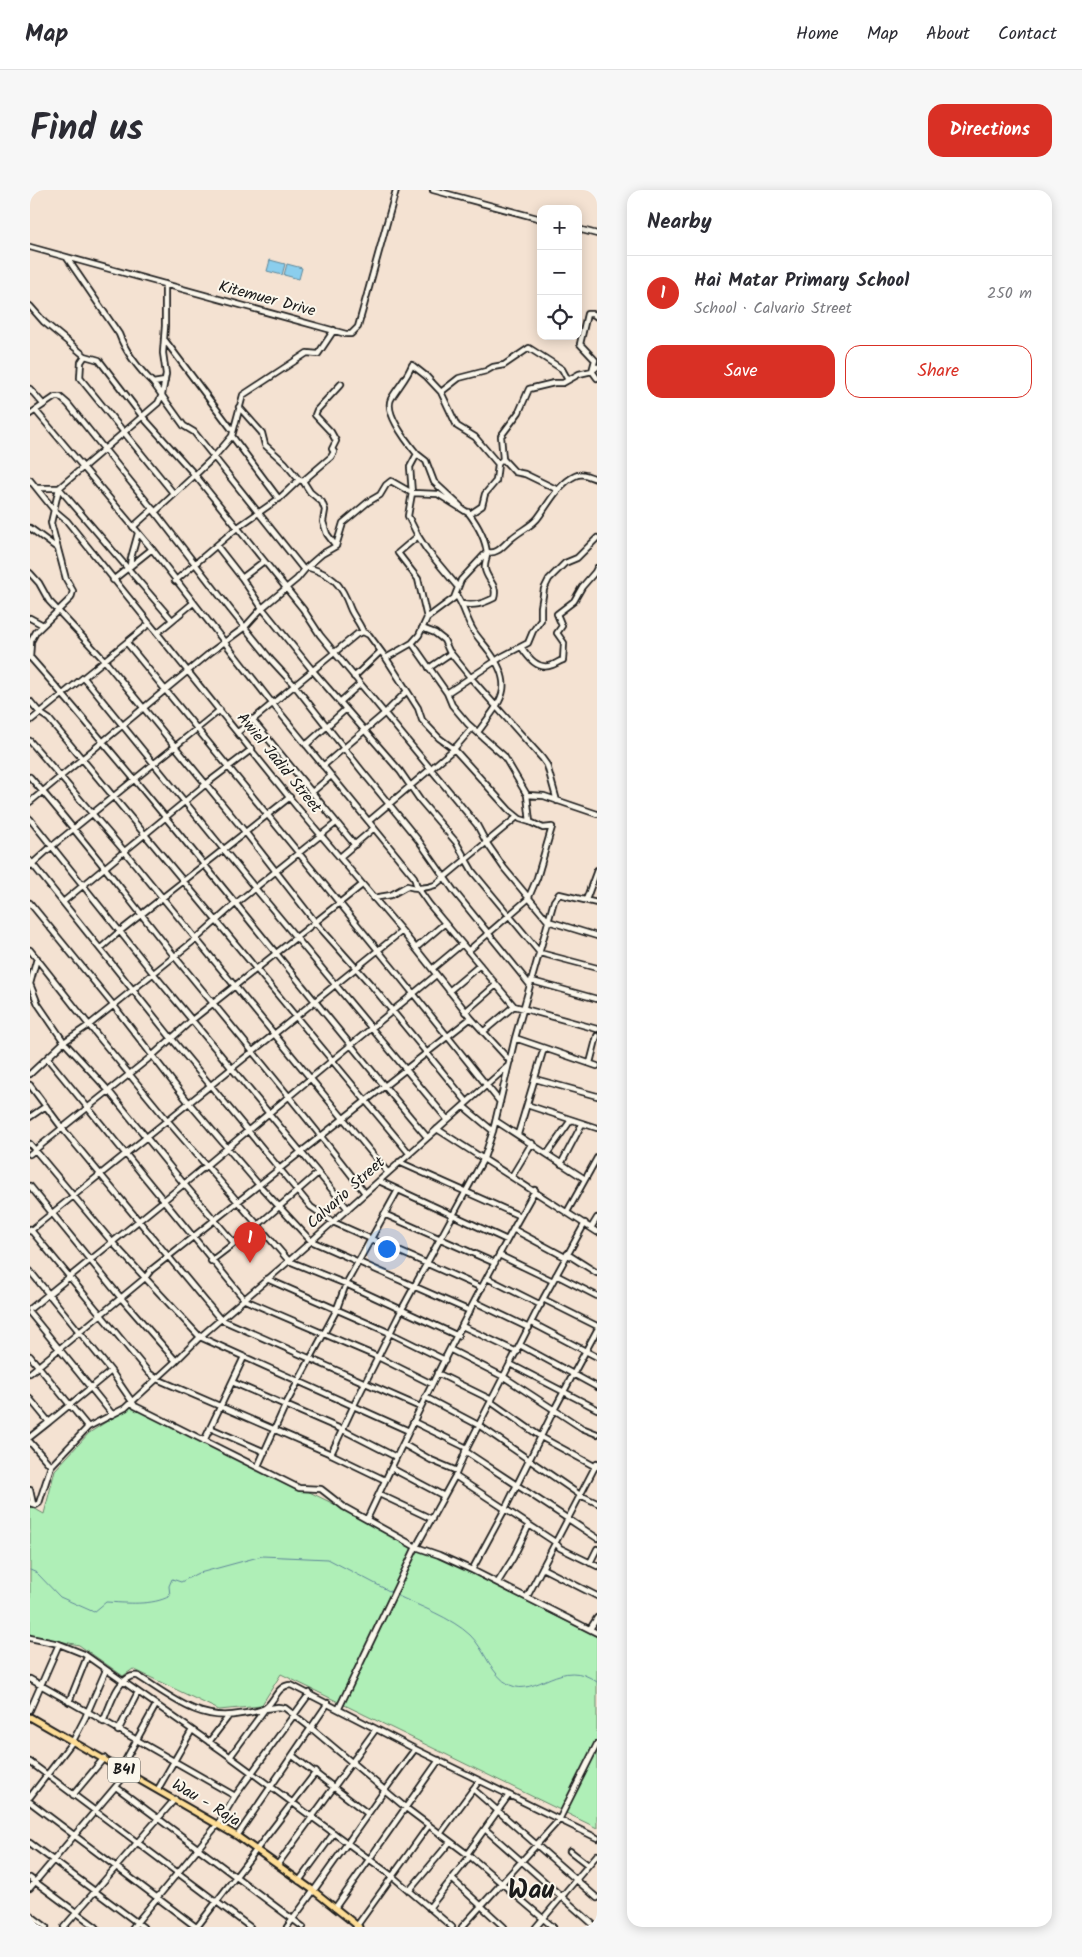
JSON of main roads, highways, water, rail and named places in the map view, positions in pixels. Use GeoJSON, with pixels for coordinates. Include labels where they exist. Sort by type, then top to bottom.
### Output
{"type":"FeatureCollection","features":[{"type":"Feature","properties":{"kind":"main road","name":"Wau - Raja"},"geometry":{"type":"LineString","coordinates":[[30,1716],[237,1836],[278,1864],[357,1926]]}},
{"type":"Feature","properties":{"kind":"water"},"geometry":{"type":"Polygon","coordinates":[[[270,260],[285,264],[282,275],[267,271],[270,260]]]}},
{"type":"Feature","properties":{"kind":"water"},"geometry":{"type":"Polygon","coordinates":[[[287,264],[302,268],[299,279],[284,275],[287,264]]]}},
{"type":"Feature","properties":{"kind":"waterway"},"geometry":{"type":"LineString","coordinates":[[30,1570],[37,1573],[60,1597],[94,1612],[106,1602],[139,1603],[163,1599],[170,1596],[169,1586],[172,1579],[181,1582],[196,1574],[262,1556],[328,1559],[393,1593]]}},
{"type":"Feature","properties":{"kind":"waterway"},"geometry":{"type":"LineString","coordinates":[[396,1595],[435,1613],[463,1629],[480,1647],[493,1669],[503,1681],[510,1685],[530,1686],[572,1673],[584,1675],[597,1682]]}},
{"type":"Feature","properties":{"kind":"place","name":"Hai Matar Primary School"},"geometry":{"type":"Point","coordinates":[250,1263]}},
{"type":"Feature","properties":{"kind":"district","name":"Wau"},"geometry":{"type":"Point","coordinates":[531,1891]}}]}
